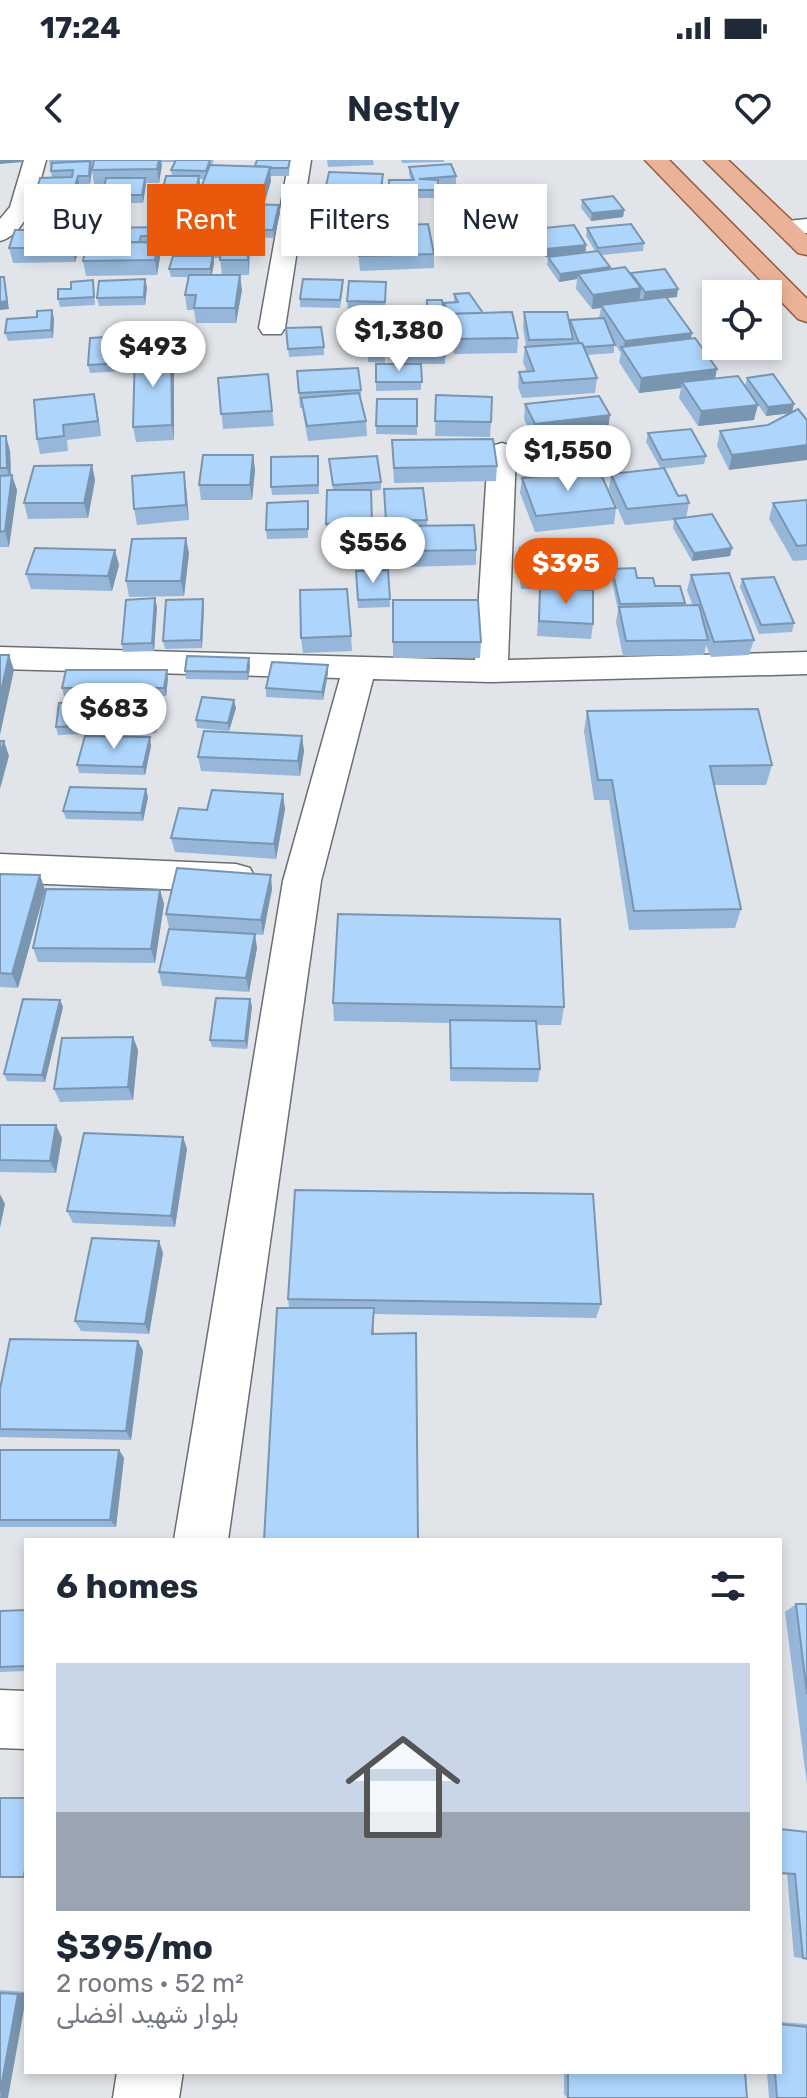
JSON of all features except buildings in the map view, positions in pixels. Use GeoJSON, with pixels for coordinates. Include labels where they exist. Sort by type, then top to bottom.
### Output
{"type":"FeatureCollection","features":[{"type":"Feature","properties":{"kind":"main road"},"geometry":{"type":"LineString","coordinates":[[656,160],[807,314]]}},
{"type":"Feature","properties":{"kind":"main road"},"geometry":{"type":"LineString","coordinates":[[715,160],[796,227],[807,248]]}},
{"type":"Feature","properties":{"kind":"street"},"geometry":{"type":"LineString","coordinates":[[0,234],[21,208],[35,160]]}},
{"type":"Feature","properties":{"kind":"street"},"geometry":{"type":"LineString","coordinates":[[272,328],[300,160]]}},
{"type":"Feature","properties":{"kind":"street"},"geometry":{"type":"LineString","coordinates":[[491,671],[502,452]]}},
{"type":"Feature","properties":{"kind":"street"},"geometry":{"type":"LineString","coordinates":[[0,658],[491,671],[807,663]]}},
{"type":"Feature","properties":{"kind":"street"},"geometry":{"type":"LineString","coordinates":[[201,1538],[302,881],[359,669]]}},
{"type":"Feature","properties":{"kind":"street"},"geometry":{"type":"LineString","coordinates":[[0,868],[302,881]]}},
{"type":"Feature","properties":{"kind":"street"},"geometry":{"type":"LineString","coordinates":[[0,1719],[24,1720]]}},
{"type":"Feature","properties":{"kind":"street"},"geometry":{"type":"LineString","coordinates":[[146,2098],[150,2074]]}}]}
